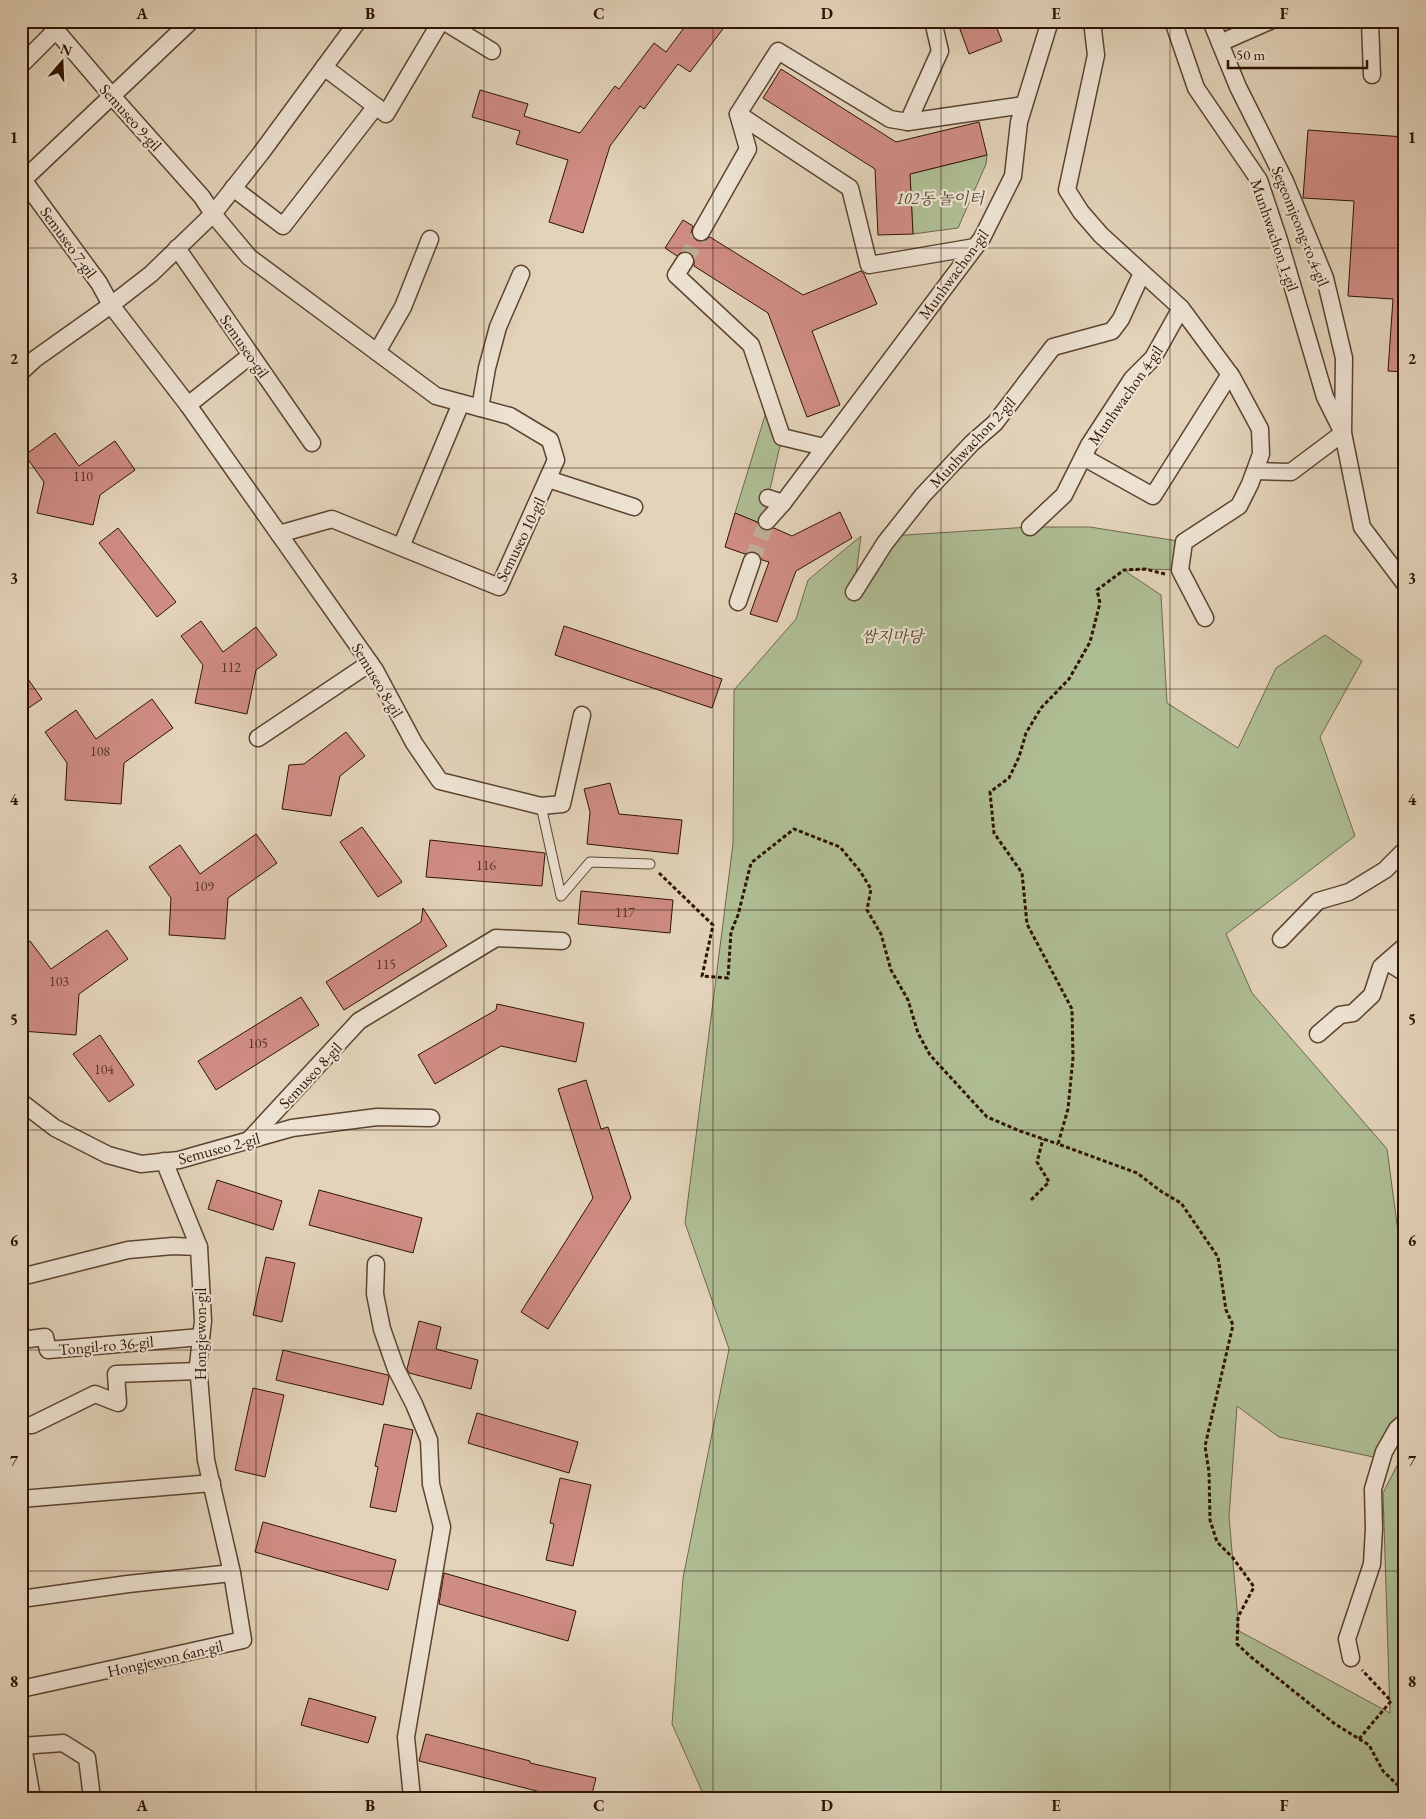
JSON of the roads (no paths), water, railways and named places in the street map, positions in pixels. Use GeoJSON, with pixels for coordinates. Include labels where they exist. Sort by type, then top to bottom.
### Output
{"type":"FeatureCollection","features":[{"type":"Feature","properties":{"kind":"street","name":"Semuseo 7-gil"},"geometry":{"type":"LineString","coordinates":[[111,305],[99,283],[22,180],[191,21]]}},
{"type":"Feature","properties":{"kind":"street"},"geometry":{"type":"LineString","coordinates":[[21,372],[35,359],[151,274],[212,214],[358,21]]}},
{"type":"Feature","properties":{"kind":"street"},"geometry":{"type":"LineString","coordinates":[[324,67],[386,114],[442,21],[492,50]]}},
{"type":"Feature","properties":{"kind":"street"},"geometry":{"type":"LineString","coordinates":[[908,122],[940,51],[933,21]]}},
{"type":"Feature","properties":{"kind":"street","name":"Munhwachon-gil"},"geometry":{"type":"LineString","coordinates":[[768,521],[775,501],[824,447],[982,238],[1013,176],[1019,122],[1050,21]]}},
{"type":"Feature","properties":{"kind":"street"},"geometry":{"type":"LineString","coordinates":[[1092,21],[1096,55],[1067,190],[1081,212],[1101,235],[1181,308],[1230,374],[1260,429],[1261,454],[1239,506],[1184,542],[1180,570],[1205,618]]}},
{"type":"Feature","properties":{"kind":"street","name":"Munhwachon 1-gil"},"geometry":{"type":"LineString","coordinates":[[1173,21],[1196,88],[1259,180],[1280,240],[1325,396],[1343,433]]}},
{"type":"Feature","properties":{"kind":"street","name":"Segeomjeong-ro 4-gil"},"geometry":{"type":"LineString","coordinates":[[1211,21],[1238,87],[1285,181],[1325,278],[1344,358],[1343,433],[1362,527],[1405,584]]}},
{"type":"Feature","properties":{"kind":"street"},"geometry":{"type":"LineString","coordinates":[[1220,43],[1270,21]]}},
{"type":"Feature","properties":{"kind":"street"},"geometry":{"type":"LineString","coordinates":[[1370,21],[1372,75]]}},
{"type":"Feature","properties":{"kind":"street","name":"Semuseo 9-gil"},"geometry":{"type":"LineString","coordinates":[[52,26],[202,197],[212,214]]}},
{"type":"Feature","properties":{"kind":"street"},"geometry":{"type":"LineString","coordinates":[[21,65],[52,26]]}},
{"type":"Feature","properties":{"kind":"street"},"geometry":{"type":"LineString","coordinates":[[701,232],[748,149],[738,114],[778,51],[890,119],[908,122],[1024,106]]}},
{"type":"Feature","properties":{"kind":"street"},"geometry":{"type":"LineString","coordinates":[[233,188],[283,226],[376,106]]}},
{"type":"Feature","properties":{"kind":"street"},"geometry":{"type":"LineString","coordinates":[[738,114],[850,188],[869,265],[975,247]]}},
{"type":"Feature","properties":{"kind":"street","name":"Semuseo 10-gil"},"geometry":{"type":"LineString","coordinates":[[212,214],[249,257],[436,396],[510,416],[550,440],[556,460],[499,587],[332,519],[279,534]]}},
{"type":"Feature","properties":{"kind":"street"},"geometry":{"type":"LineString","coordinates":[[377,352],[403,306],[430,239]]}},
{"type":"Feature","properties":{"kind":"street","name":"Semuseo-gil"},"geometry":{"type":"LineString","coordinates":[[177,248],[312,443]]}},
{"type":"Feature","properties":{"kind":"street"},"geometry":{"type":"LineString","coordinates":[[685,261],[676,275],[751,345],[782,437],[824,447]]}},
{"type":"Feature","properties":{"kind":"street"},"geometry":{"type":"LineString","coordinates":[[480,408],[487,368],[498,327],[521,274]]}},
{"type":"Feature","properties":{"kind":"street","name":"Munhwachon 2-gil"},"geometry":{"type":"LineString","coordinates":[[854,592],[885,543],[918,502],[972,444],[995,423],[1053,347],[1112,331],[1121,319],[1142,274]]}},
{"type":"Feature","properties":{"kind":"street","name":"Semuseo 8-gil"},"geometry":{"type":"LineString","coordinates":[[111,305],[188,405],[370,663],[414,744],[440,781],[541,806],[562,804],[582,715]]}},
{"type":"Feature","properties":{"kind":"street","name":"Munhwachon 4-gil"},"geometry":{"type":"LineString","coordinates":[[1030,526],[1064,495],[1088,445],[1132,379],[1153,358],[1181,308]]}},
{"type":"Feature","properties":{"kind":"street"},"geometry":{"type":"LineString","coordinates":[[188,405],[251,355]]}},
{"type":"Feature","properties":{"kind":"street"},"geometry":{"type":"LineString","coordinates":[[1082,457],[1153,496],[1230,374]]}},
{"type":"Feature","properties":{"kind":"street"},"geometry":{"type":"LineString","coordinates":[[401,547],[461,403]]}},
{"type":"Feature","properties":{"kind":"street"},"geometry":{"type":"LineString","coordinates":[[1255,471],[1291,472],[1343,433]]}},
{"type":"Feature","properties":{"kind":"street","name":"Semuseo 10-gil"},"geometry":{"type":"LineString","coordinates":[[548,479],[634,507]]}},
{"type":"Feature","properties":{"kind":"street"},"geometry":{"type":"LineString","coordinates":[[738,602],[752,561]]}},
{"type":"Feature","properties":{"kind":"street"},"geometry":{"type":"LineString","coordinates":[[258,738],[370,663]]}},
{"type":"Feature","properties":{"kind":"street"},"geometry":{"type":"LineString","coordinates":[[1281,939],[1318,901],[1349,892],[1385,870],[1405,850]]}},
{"type":"Feature","properties":{"kind":"street","name":"Semuseo 8-gil"},"geometry":{"type":"LineString","coordinates":[[249,1140],[359,1021],[496,938],[562,942]]}},
{"type":"Feature","properties":{"kind":"street"},"geometry":{"type":"LineString","coordinates":[[1318,1034],[1340,1015],[1353,1013],[1372,995],[1381,967],[1405,946]]}},
{"type":"Feature","properties":{"kind":"street"},"geometry":{"type":"LineString","coordinates":[[1387,962],[1405,973]]}},
{"type":"Feature","properties":{"kind":"street","name":"Semuseo 2-gil"},"geometry":{"type":"LineString","coordinates":[[21,1102],[55,1128],[108,1155],[141,1164],[178,1160],[292,1128],[378,1117],[431,1118]]}},
{"type":"Feature","properties":{"kind":"street","name":"Hongjewon-gil"},"geometry":{"type":"LineString","coordinates":[[164,1162],[199,1247],[204,1320],[198,1371],[206,1460],[232,1573]]}},
{"type":"Feature","properties":{"kind":"street"},"geometry":{"type":"LineString","coordinates":[[21,1277],[128,1250],[173,1246],[199,1247]]}},
{"type":"Feature","properties":{"kind":"street"},"geometry":{"type":"LineString","coordinates":[[376,1264],[375,1294],[382,1329],[396,1369],[414,1404],[429,1440],[431,1484],[442,1527],[406,1737],[412,1798]]}},
{"type":"Feature","properties":{"kind":"street","name":"Tongil-ro 36-gil"},"geometry":{"type":"LineString","coordinates":[[21,1340],[45,1337],[48,1350],[201,1337]]}},
{"type":"Feature","properties":{"kind":"street"},"geometry":{"type":"LineString","coordinates":[[21,1425],[32,1425],[95,1394],[118,1403],[116,1374],[198,1371]]}},
{"type":"Feature","properties":{"kind":"street"},"geometry":{"type":"LineString","coordinates":[[1351,1658],[1347,1639],[1372,1564],[1374,1528],[1373,1489],[1384,1452],[1397,1429],[1405,1422]]}},
{"type":"Feature","properties":{"kind":"street"},"geometry":{"type":"LineString","coordinates":[[21,1499],[212,1483]]}},
{"type":"Feature","properties":{"kind":"street"},"geometry":{"type":"LineString","coordinates":[[21,1599],[128,1584],[232,1573]]}},
{"type":"Feature","properties":{"kind":"street","name":"Hongjewon 6an-gil"},"geometry":{"type":"LineString","coordinates":[[21,1689],[242,1640],[232,1573]]}},
{"type":"Feature","properties":{"kind":"street"},"geometry":{"type":"LineString","coordinates":[[32,1798],[22,1746],[63,1743],[87,1758],[92,1798]]}},
{"type":"Feature","properties":{"kind":"lane"},"geometry":{"type":"LineString","coordinates":[[541,806],[561,896],[590,862],[650,864]]}},
{"type":"Feature","properties":{"kind":"tunnel"},"geometry":{"type":"LineString","coordinates":[[685,261],[701,232]]}},
{"type":"Feature","properties":{"kind":"tunnel"},"geometry":{"type":"LineString","coordinates":[[752,561],[767,521]]}},
{"type":"Feature","properties":{"kind":"park label","name":"102동 놀이터"},"geometry":{"type":"Point","coordinates":[940,198]}},
{"type":"Feature","properties":{"kind":"park label","name":"쌈지마당"},"geometry":{"type":"Point","coordinates":[892,636]}}]}
